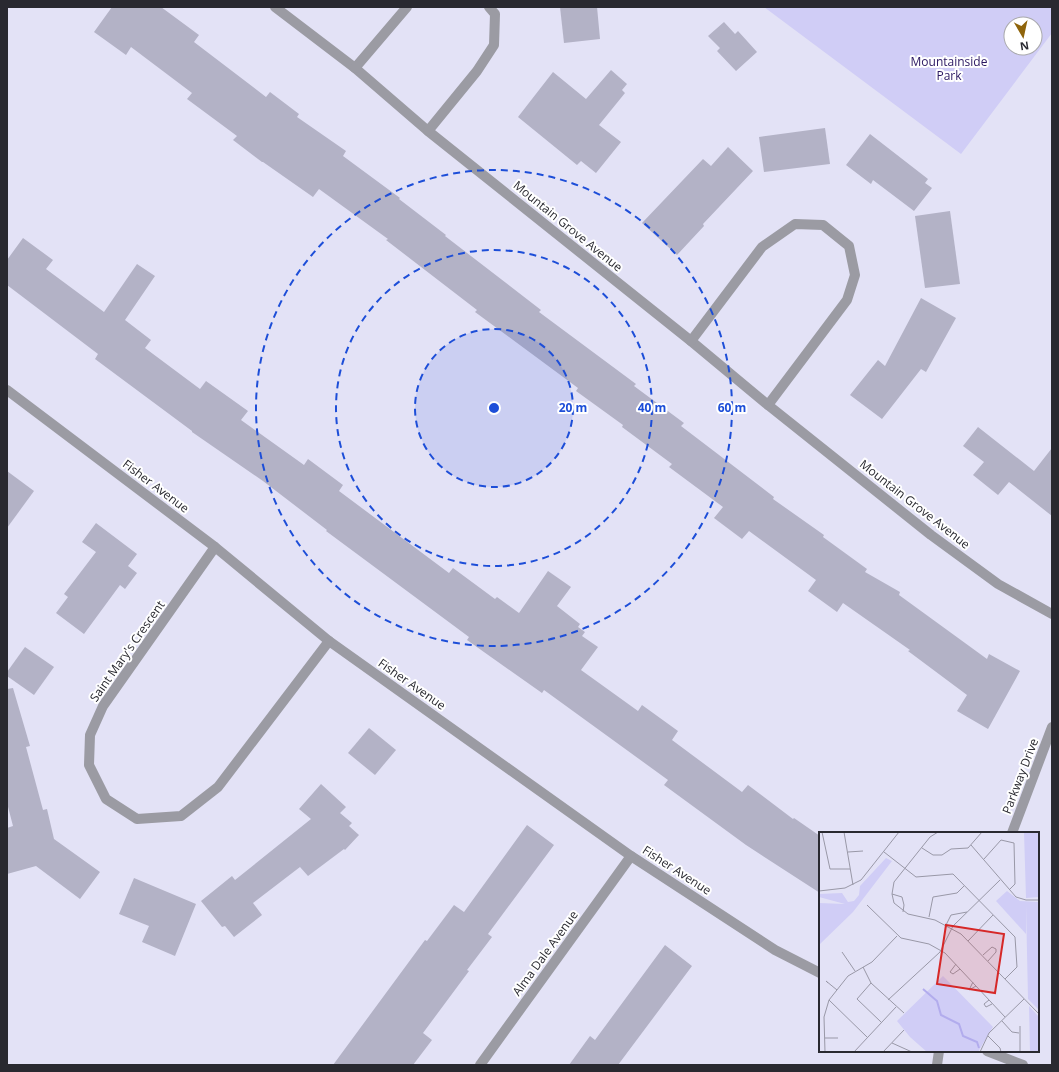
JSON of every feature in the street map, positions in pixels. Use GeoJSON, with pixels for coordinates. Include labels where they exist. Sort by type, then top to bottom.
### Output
{"type":"FeatureCollection","features":[{"type":"Feature","properties":{"kind":"street","name":"Mountain Grove Avenue"},"geometry":{"type":"LineString","coordinates":[[275,7],[355,68],[428,131],[931,535],[998,584],[1052,614]]}},
{"type":"Feature","properties":{"kind":"street"},"geometry":{"type":"LineString","coordinates":[[355,68],[407,7]]}},
{"type":"Feature","properties":{"kind":"street"},"geometry":{"type":"LineString","coordinates":[[428,131],[477,71],[494,45],[495,14],[489,7]]}},
{"type":"Feature","properties":{"kind":"street"},"geometry":{"type":"LineString","coordinates":[[691,341],[762,247],[795,224],[823,226],[849,246],[855,275],[847,300],[768,405]]}},
{"type":"Feature","properties":{"kind":"street","name":"Fisher Avenue"},"geometry":{"type":"LineString","coordinates":[[7,390],[215,547],[329,641],[631,856],[775,950],[819,972]]}},
{"type":"Feature","properties":{"kind":"street","name":"Saint Mary's Crescent"},"geometry":{"type":"LineString","coordinates":[[215,547],[103,706],[90,735],[88,765],[106,799],[137,819],[181,816],[218,787],[329,641]]}},
{"type":"Feature","properties":{"kind":"street","name":"Parkway Drive"},"geometry":{"type":"LineString","coordinates":[[1012,832],[1052,727]]}},
{"type":"Feature","properties":{"kind":"street","name":"Alma Dale Avenue"},"geometry":{"type":"LineString","coordinates":[[480,1065],[631,856]]}},
{"type":"Feature","properties":{"kind":"street"},"geometry":{"type":"LineString","coordinates":[[937,1065],[939,1052]]}},
{"type":"Feature","properties":{"kind":"street"},"geometry":{"type":"LineString","coordinates":[[990,1052],[1023,1065]]}},
{"type":"Feature","properties":{"kind":"green space","name":"Mountainside Park"},"geometry":{"type":"Polygon","coordinates":[[[764,7],[1052,7],[1052,33],[1043,45],[1043,16],[1003,16],[1003,56],[1035,56],[961,154],[764,7]]]}},
{"type":"Feature","properties":{"kind":"building"},"geometry":{"type":"Polygon","coordinates":[[[112,7],[161,7],[199,35],[194,42],[266,97],[270,92],[299,114],[297,117],[346,151],[343,156],[400,198],[399,199],[446,235],[445,236],[541,310],[539,312],[636,384],[634,386],[684,423],[681,426],[774,497],[773,499],[824,535],[823,537],[867,569],[865,572],[900,592],[899,595],[987,659],[989,654],[1020,671],[988,729],[957,711],[967,695],[908,651],[910,650],[843,603],[837,612],[808,591],[816,580],[749,531],[742,539],[714,518],[723,507],[669,467],[672,464],[622,427],[623,425],[576,391],[578,388],[475,312],[477,310],[386,240],[388,239],[319,189],[313,197],[262,162],[233,140],[237,136],[187,99],[192,93],[131,47],[126,55],[94,32],[112,7]]]}},
{"type":"Feature","properties":{"kind":"building"},"geometry":{"type":"Polygon","coordinates":[[[560,7],[597,7],[600,39],[564,43],[560,7]]]}},
{"type":"Feature","properties":{"kind":"building"},"geometry":{"type":"Polygon","coordinates":[[[724,22],[735,34],[738,31],[757,52],[736,71],[717,51],[720,48],[708,36],[724,22]]]}},
{"type":"Feature","properties":{"kind":"building"},"geometry":{"type":"Polygon","coordinates":[[[611,70],[627,84],[622,90],[625,93],[599,125],[621,142],[596,173],[581,161],[577,165],[518,117],[553,72],[586,99],[611,70]]]}},
{"type":"Feature","properties":{"kind":"building"},"geometry":{"type":"Polygon","coordinates":[[[825,128],[830,164],[764,172],[759,137],[825,128]]]}},
{"type":"Feature","properties":{"kind":"building"},"geometry":{"type":"Polygon","coordinates":[[[870,134],[928,179],[925,183],[932,188],[914,211],[873,180],[871,184],[846,165],[870,134]]]}},
{"type":"Feature","properties":{"kind":"building"},"geometry":{"type":"Polygon","coordinates":[[[728,147],[753,171],[703,224],[704,226],[677,255],[642,223],[703,159],[711,166],[728,147]]]}},
{"type":"Feature","properties":{"kind":"building"},"geometry":{"type":"Polygon","coordinates":[[[950,211],[960,284],[925,288],[915,216],[950,211]]]}},
{"type":"Feature","properties":{"kind":"building"},"geometry":{"type":"Polygon","coordinates":[[[23,238],[53,260],[46,269],[104,312],[137,264],[155,276],[125,320],[151,340],[145,348],[200,389],[206,381],[248,411],[241,420],[304,465],[308,459],[343,485],[339,491],[449,573],[453,568],[495,599],[497,597],[519,613],[548,571],[571,587],[557,606],[580,624],[578,627],[585,632],[582,636],[598,647],[581,670],[638,711],[642,705],[678,731],[672,740],[742,792],[748,785],[793,819],[794,818],[819,835],[819,892],[746,845],[664,785],[668,780],[544,690],[542,693],[467,640],[469,637],[326,531],[327,530],[263,481],[192,432],[95,359],[98,354],[7,285],[7,260],[23,238]]]}},
{"type":"Feature","properties":{"kind":"building"},"geometry":{"type":"Polygon","coordinates":[[[921,298],[956,318],[926,372],[921,369],[882,419],[850,395],[878,360],[885,366],[921,298]]]}},
{"type":"Feature","properties":{"kind":"building"},"geometry":{"type":"Polygon","coordinates":[[[978,427],[1034,471],[1052,448],[1052,516],[1009,482],[998,495],[973,475],[984,462],[963,446],[978,427]]]}},
{"type":"Feature","properties":{"kind":"building"},"geometry":{"type":"Polygon","coordinates":[[[7,471],[34,491],[7,528],[7,471]]]}},
{"type":"Feature","properties":{"kind":"building"},"geometry":{"type":"Polygon","coordinates":[[[96,523],[137,554],[128,566],[137,573],[125,589],[120,585],[84,634],[56,613],[68,597],[64,594],[96,552],[82,542],[96,523]]]}},
{"type":"Feature","properties":{"kind":"building"},"geometry":{"type":"Polygon","coordinates":[[[25,647],[54,667],[34,695],[7,676],[7,672],[25,647]]]}},
{"type":"Feature","properties":{"kind":"building"},"geometry":{"type":"Polygon","coordinates":[[[13,688],[30,746],[26,747],[43,810],[47,809],[54,839],[100,872],[80,899],[36,866],[7,874],[7,828],[13,826],[7,803],[7,689],[13,688]]]}},
{"type":"Feature","properties":{"kind":"building"},"geometry":{"type":"Polygon","coordinates":[[[369,728],[396,750],[375,775],[348,753],[369,728]]]}},
{"type":"Feature","properties":{"kind":"building"},"geometry":{"type":"Polygon","coordinates":[[[321,784],[346,807],[340,813],[352,823],[349,826],[359,835],[345,850],[344,849],[308,876],[300,867],[253,903],[262,915],[234,937],[225,926],[222,927],[201,901],[232,876],[235,880],[311,819],[299,809],[321,784]]]}},
{"type":"Feature","properties":{"kind":"building"},"geometry":{"type":"Polygon","coordinates":[[[527,825],[554,845],[488,934],[492,937],[423,1033],[432,1040],[413,1065],[333,1065],[425,940],[427,941],[454,905],[464,912],[527,825]]]}},
{"type":"Feature","properties":{"kind":"building"},"geometry":{"type":"Polygon","coordinates":[[[134,878],[196,904],[175,956],[142,942],[149,926],[119,914],[134,878]]]}},
{"type":"Feature","properties":{"kind":"building"},"geometry":{"type":"Polygon","coordinates":[[[665,945],[692,966],[618,1065],[569,1065],[590,1036],[595,1040],[665,945]]]}}]}
